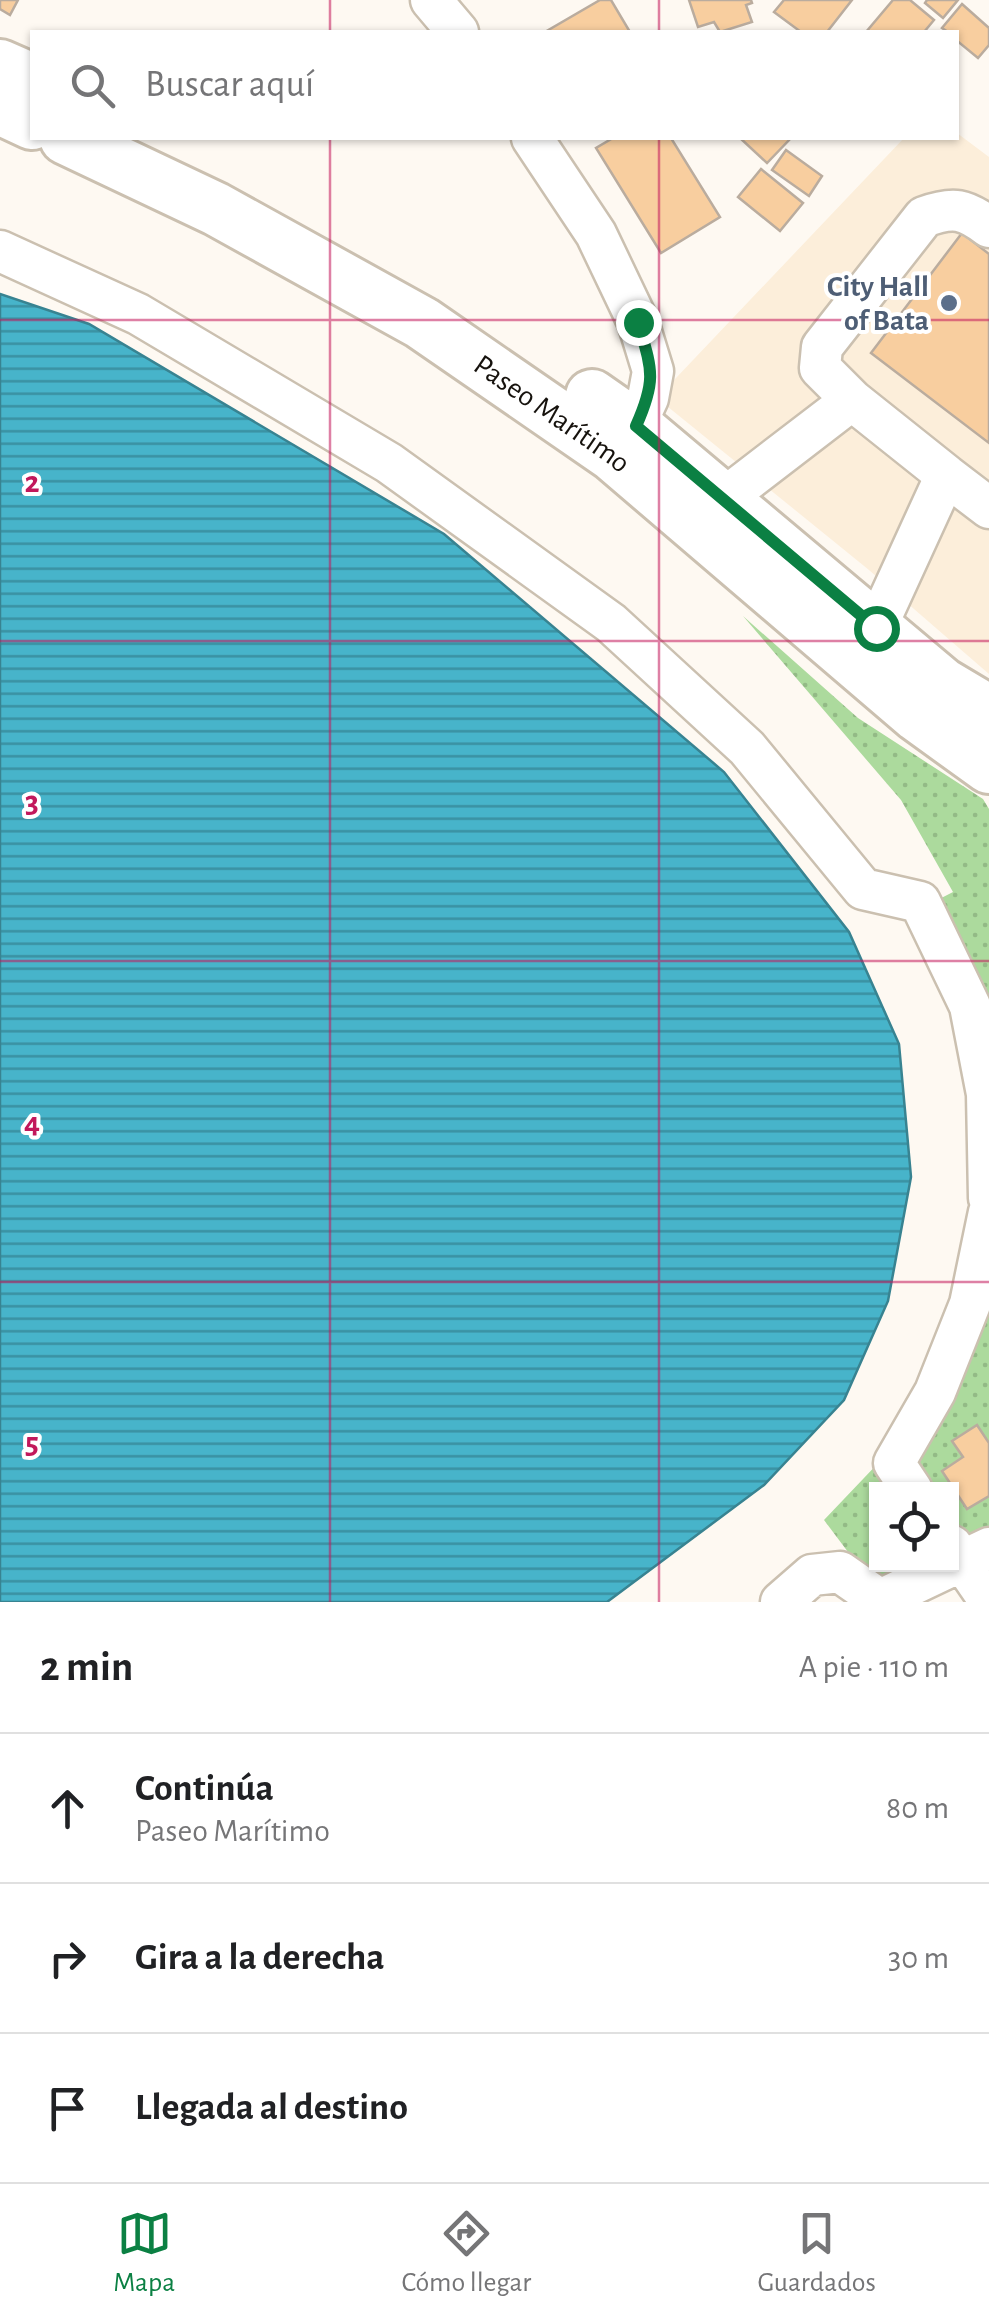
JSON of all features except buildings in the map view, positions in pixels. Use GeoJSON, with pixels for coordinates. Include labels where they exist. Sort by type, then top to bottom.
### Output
{"type":"FeatureCollection","features":[{"type":"Feature","properties":{"kind":"main road"},"geometry":{"type":"LineString","coordinates":[[0,66],[30,79]]}},
{"type":"Feature","properties":{"kind":"main road"},"geometry":{"type":"LineString","coordinates":[[0,108],[30,122]]}},
{"type":"Feature","properties":{"kind":"main road","name":"Paseo Marítimo"},"geometry":{"type":"LineString","coordinates":[[70,140],[216,209],[438,334],[612,454],[917,715],[989,766]]}},
{"type":"Feature","properties":{"kind":"main road","name":"Paseo Marítimo"},"geometry":{"type":"LineString","coordinates":[[152,140],[441,293],[636,426],[942,684],[989,712]]}},
{"type":"Feature","properties":{"kind":"street"},"geometry":{"type":"LineString","coordinates":[[431,0],[456,30]]}},
{"type":"Feature","properties":{"kind":"street"},"geometry":{"type":"LineString","coordinates":[[533,140],[596,234],[638,322],[653,371],[648,398],[636,426]]}},
{"type":"Feature","properties":{"kind":"street"},"geometry":{"type":"LineString","coordinates":[[989,228],[969,212],[944,210],[924,217],[822,347],[820,368],[852,400],[989,508]]}},
{"type":"Feature","properties":{"kind":"street"},"geometry":{"type":"LineString","coordinates":[[0,250],[138,314],[388,463],[612,623],[747,748],[863,888],[920,902],[970,1006],[987,1094],[989,1198]]}},
{"type":"Feature","properties":{"kind":"street"},"geometry":{"type":"LineString","coordinates":[[723,499],[852,400]]}},
{"type":"Feature","properties":{"kind":"street"},"geometry":{"type":"LineString","coordinates":[[876,628],[946,475]]}},
{"type":"Feature","properties":{"kind":"street"},"geometry":{"type":"LineString","coordinates":[[907,1482],[894,1463],[935,1392],[970,1304],[989,1212]]}},
{"type":"Feature","properties":{"kind":"street"},"geometry":{"type":"LineString","coordinates":[[782,1602],[812,1575],[840,1572],[880,1600],[967,1551],[989,1600]]}},
{"type":"Feature","properties":{"kind":"shaded area"},"geometry":{"type":"Polygon","coordinates":[[[959,134],[989,157],[989,674],[869,570],[657,398],[902,140],[959,140],[959,134]]]}},
{"type":"Feature","properties":{"kind":"green space"},"geometry":{"type":"Polygon","coordinates":[[[743,616],[858,718],[983,799],[989,809],[989,1532],[959,1551],[959,1482],[869,1482],[869,1572],[917,1572],[888,1583],[863,1572],[824,1520],[883,1458],[934,1367],[973,1211],[975,1138],[956,1013],[914,912],[953,892],[901,800],[743,616]]]}},
{"type":"Feature","properties":{"kind":"water"},"geometry":{"type":"Polygon","coordinates":[[[0,294],[89,324],[444,534],[724,772],[849,932],[899,1044],[911,1177],[888,1301],[844,1400],[764,1485],[607,1602],[0,1602],[0,294]]]}},
{"type":"Feature","properties":{"kind":"place","name":"City Hall of Bata"},"geometry":{"type":"Point","coordinates":[949,303]}},
{"type":"Feature","properties":{"kind":"route"},"geometry":{"type":"LineString","coordinates":[[638,322],[653,371],[648,398],[636,426],[876,628]]}}]}
